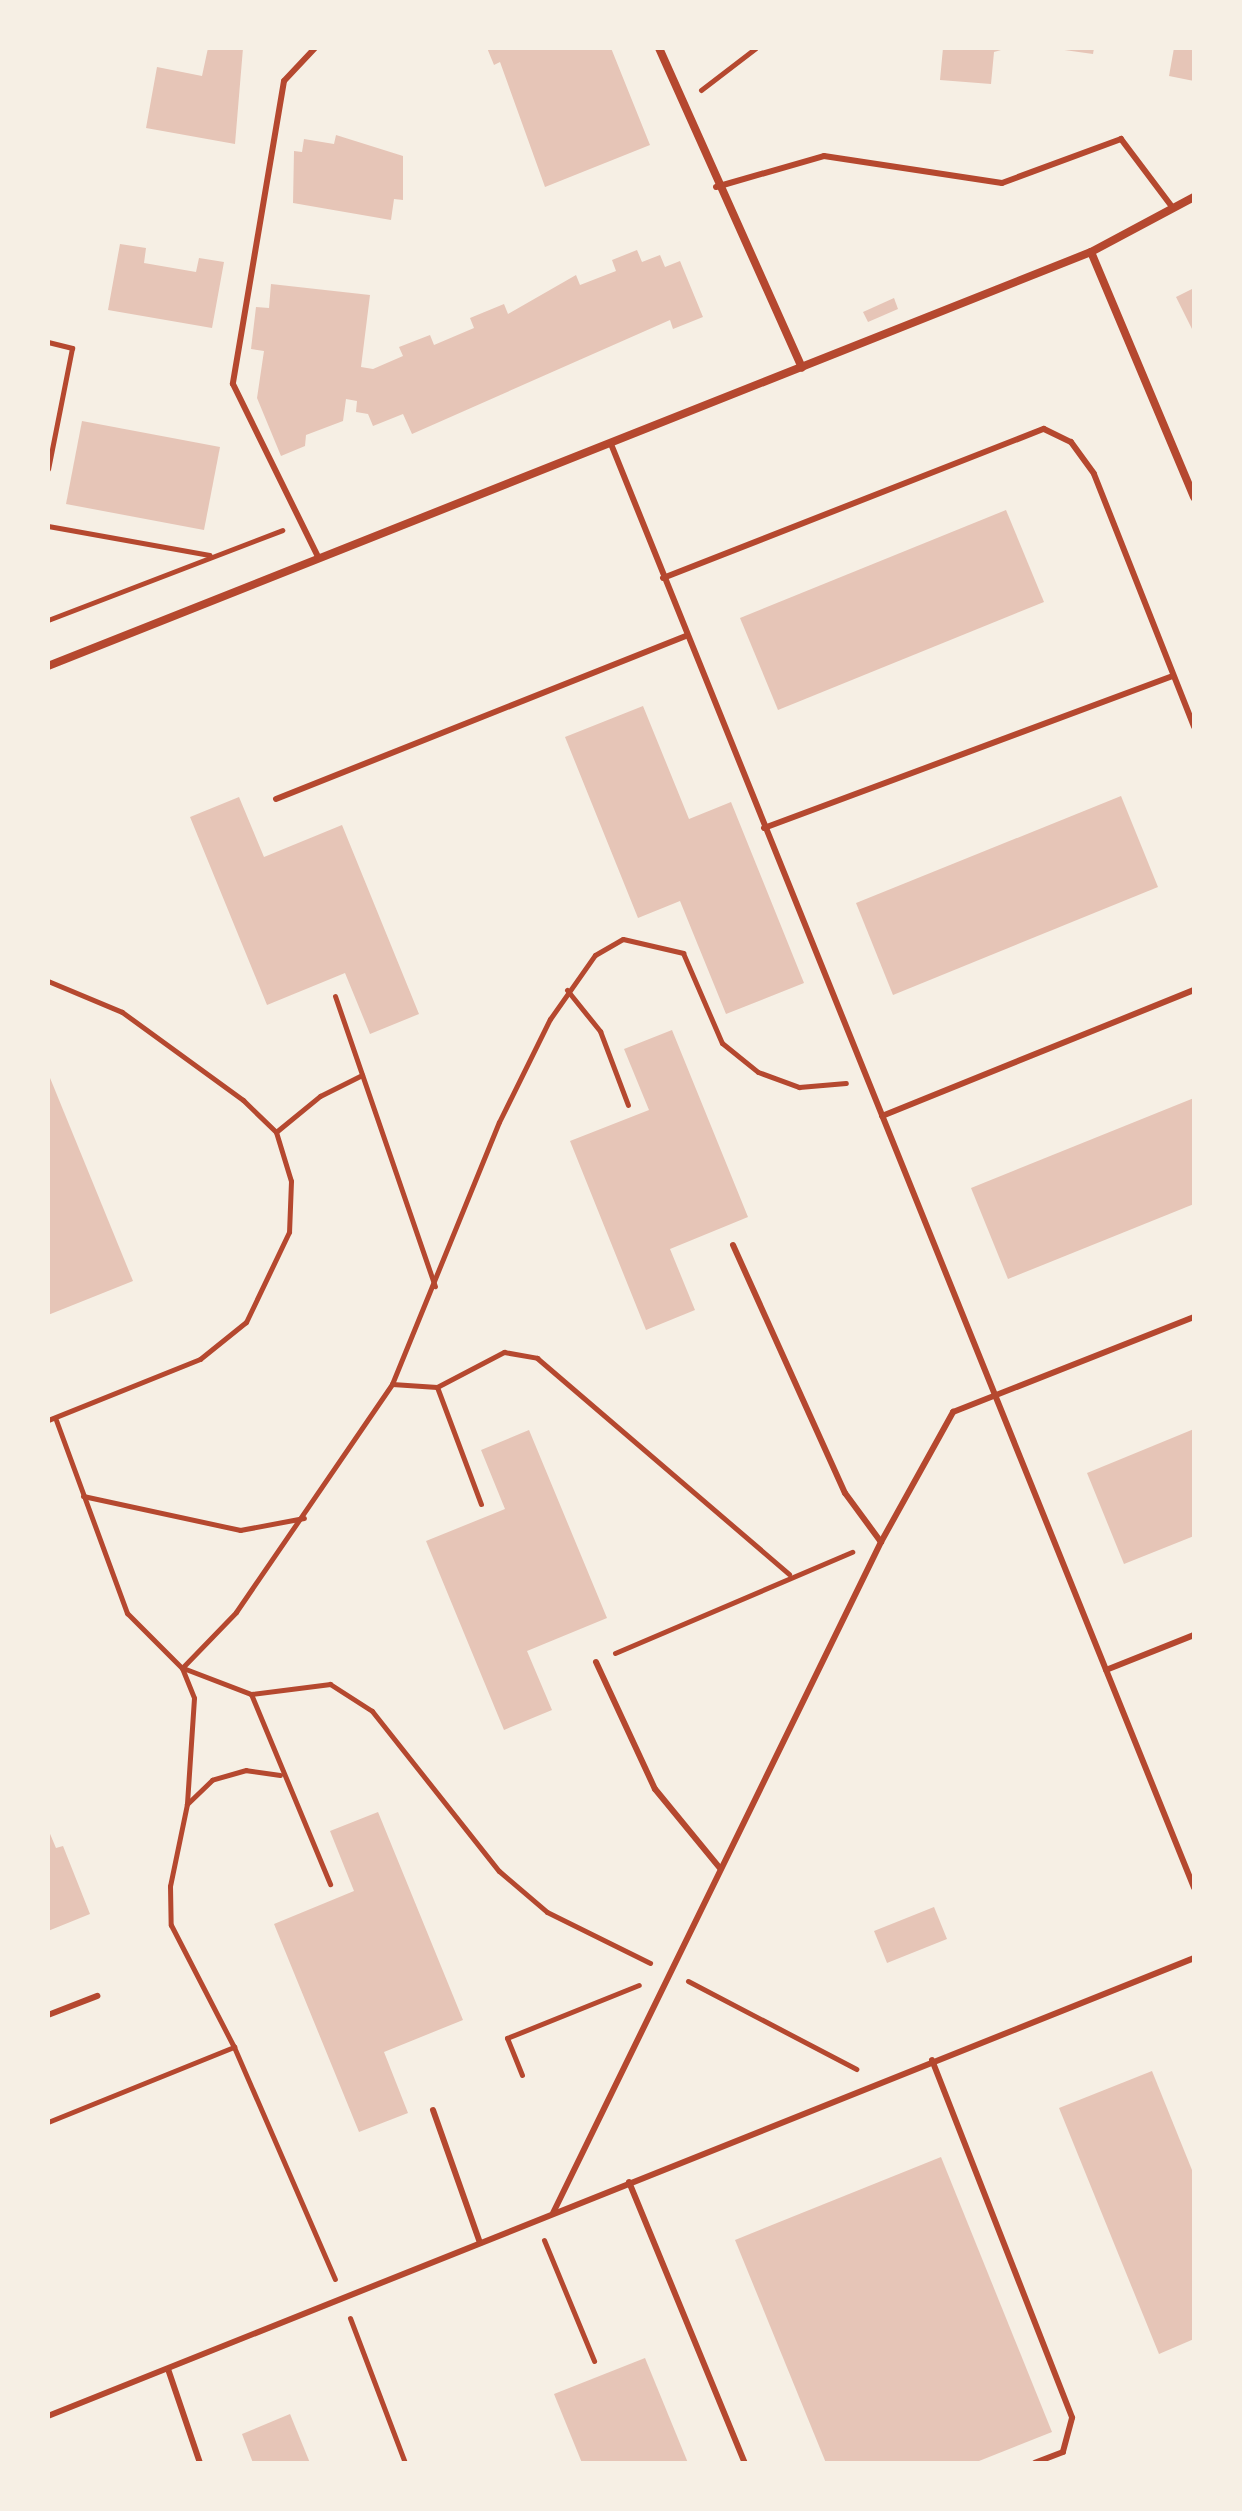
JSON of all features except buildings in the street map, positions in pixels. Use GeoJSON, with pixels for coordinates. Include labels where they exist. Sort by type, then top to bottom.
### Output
{"type":"FeatureCollection","features":[{"type":"Feature","properties":{"kind":"street"},"geometry":{"type":"LineString","coordinates":[[659,48],[716,187],[802,368]]}},
{"type":"Feature","properties":{"kind":"street"},"geometry":{"type":"LineString","coordinates":[[48,666],[1091,252],[1194,197]]}},
{"type":"Feature","properties":{"kind":"street"},"geometry":{"type":"LineString","coordinates":[[1091,252],[1194,497]]}},
{"type":"Feature","properties":{"kind":"lane"},"geometry":{"type":"LineString","coordinates":[[315,48],[284,81],[233,384],[318,557]]}},
{"type":"Feature","properties":{"kind":"lane"},"geometry":{"type":"LineString","coordinates":[[716,187],[824,156],[1002,183],[1121,139],[1173,208]]}},
{"type":"Feature","properties":{"kind":"lane"},"geometry":{"type":"LineString","coordinates":[[663,578],[1044,429],[1071,442],[1094,474],[1194,727]]}},
{"type":"Feature","properties":{"kind":"lane"},"geometry":{"type":"LineString","coordinates":[[611,444],[1194,1888]]}},
{"type":"Feature","properties":{"kind":"lane"},"geometry":{"type":"LineString","coordinates":[[276,799],[686,636]]}},
{"type":"Feature","properties":{"kind":"lane"},"geometry":{"type":"LineString","coordinates":[[764,828],[1173,676]]}},
{"type":"Feature","properties":{"kind":"lane"},"geometry":{"type":"LineString","coordinates":[[882,1116],[1194,990]]}},
{"type":"Feature","properties":{"kind":"lane"},"geometry":{"type":"LineString","coordinates":[[733,1245],[845,1493],[881,1542]]}},
{"type":"Feature","properties":{"kind":"lane"},"geometry":{"type":"LineString","coordinates":[[553,2213],[881,1542],[953,1412],[1194,1317]]}},
{"type":"Feature","properties":{"kind":"lane"},"geometry":{"type":"LineString","coordinates":[[1106,1670],[1194,1635]]}},
{"type":"Feature","properties":{"kind":"lane"},"geometry":{"type":"LineString","coordinates":[[596,1662],[655,1789],[720,1868]]}},
{"type":"Feature","properties":{"kind":"lane"},"geometry":{"type":"LineString","coordinates":[[48,2416],[869,2085],[1194,1958]]}},
{"type":"Feature","properties":{"kind":"lane"},"geometry":{"type":"LineString","coordinates":[[48,2015],[97,1996]]}},
{"type":"Feature","properties":{"kind":"lane"},"geometry":{"type":"LineString","coordinates":[[932,2060],[1072,2418],[1063,2452],[1035,2463]]}},
{"type":"Feature","properties":{"kind":"lane"},"geometry":{"type":"LineString","coordinates":[[433,2110],[480,2243]]}},
{"type":"Feature","properties":{"kind":"lane"},"geometry":{"type":"LineString","coordinates":[[629,2182],[745,2463]]}},
{"type":"Feature","properties":{"kind":"lane"},"geometry":{"type":"LineString","coordinates":[[168,2369],[200,2463]]}},
{"type":"Feature","properties":{"kind":"path"},"geometry":{"type":"LineString","coordinates":[[681,106],[756,48]]}},
{"type":"Feature","properties":{"kind":"path"},"geometry":{"type":"LineString","coordinates":[[48,342],[72,348],[48,469]]}},
{"type":"Feature","properties":{"kind":"path"},"geometry":{"type":"LineString","coordinates":[[48,620],[210,555],[302,524]]}},
{"type":"Feature","properties":{"kind":"path"},"geometry":{"type":"LineString","coordinates":[[48,526],[210,555]]}},
{"type":"Feature","properties":{"kind":"path"},"geometry":{"type":"LineString","coordinates":[[182,1668],[236,1612],[305,1517],[392,1384],[435,1287],[499,1122],[567,990],[595,955],[623,939],[650,941],[683,953],[722,1043],[758,1072],[799,1087],[866,1077]]}},
{"type":"Feature","properties":{"kind":"path"},"geometry":{"type":"LineString","coordinates":[[48,981],[85,992],[158,1036],[276,1132],[291,1181],[289,1232],[246,1322],[200,1359],[56,1420],[48,1420]]}},
{"type":"Feature","properties":{"kind":"path"},"geometry":{"type":"LineString","coordinates":[[567,990],[600,1031],[628,1105]]}},
{"type":"Feature","properties":{"kind":"path"},"geometry":{"type":"LineString","coordinates":[[335,996],[435,1287]]}},
{"type":"Feature","properties":{"kind":"path"},"geometry":{"type":"LineString","coordinates":[[276,1132],[320,1096],[362,1075]]}},
{"type":"Feature","properties":{"kind":"path"},"geometry":{"type":"LineString","coordinates":[[392,1384],[437,1387],[504,1352],[537,1358],[789,1574]]}},
{"type":"Feature","properties":{"kind":"path"},"geometry":{"type":"LineString","coordinates":[[437,1387],[481,1504]]}},
{"type":"Feature","properties":{"kind":"path"},"geometry":{"type":"LineString","coordinates":[[56,1420],[127,1613],[182,1668],[194,1698],[187,1804],[170,1886],[171,1925],[234,2047],[343,2298],[405,2463]]}},
{"type":"Feature","properties":{"kind":"path"},"geometry":{"type":"LineString","coordinates":[[82,1496],[240,1530],[305,1517]]}},
{"type":"Feature","properties":{"kind":"path"},"geometry":{"type":"LineString","coordinates":[[596,1662],[789,1574],[881,1542]]}},
{"type":"Feature","properties":{"kind":"path"},"geometry":{"type":"LineString","coordinates":[[182,1668],[251,1694],[330,1684],[372,1711],[499,1871],[547,1912],[851,2063],[869,2085]]}},
{"type":"Feature","properties":{"kind":"path"},"geometry":{"type":"LineString","coordinates":[[251,1694],[280,1775],[330,1884]]}},
{"type":"Feature","properties":{"kind":"path"},"geometry":{"type":"LineString","coordinates":[[187,1804],[212,1780],[246,1770],[280,1775]]}},
{"type":"Feature","properties":{"kind":"path"},"geometry":{"type":"LineString","coordinates":[[522,2075],[507,2038],[670,1972]]}},
{"type":"Feature","properties":{"kind":"path"},"geometry":{"type":"LineString","coordinates":[[48,2122],[234,2047]]}},
{"type":"Feature","properties":{"kind":"path"},"geometry":{"type":"LineString","coordinates":[[535,2220],[594,2361]]}}]}
